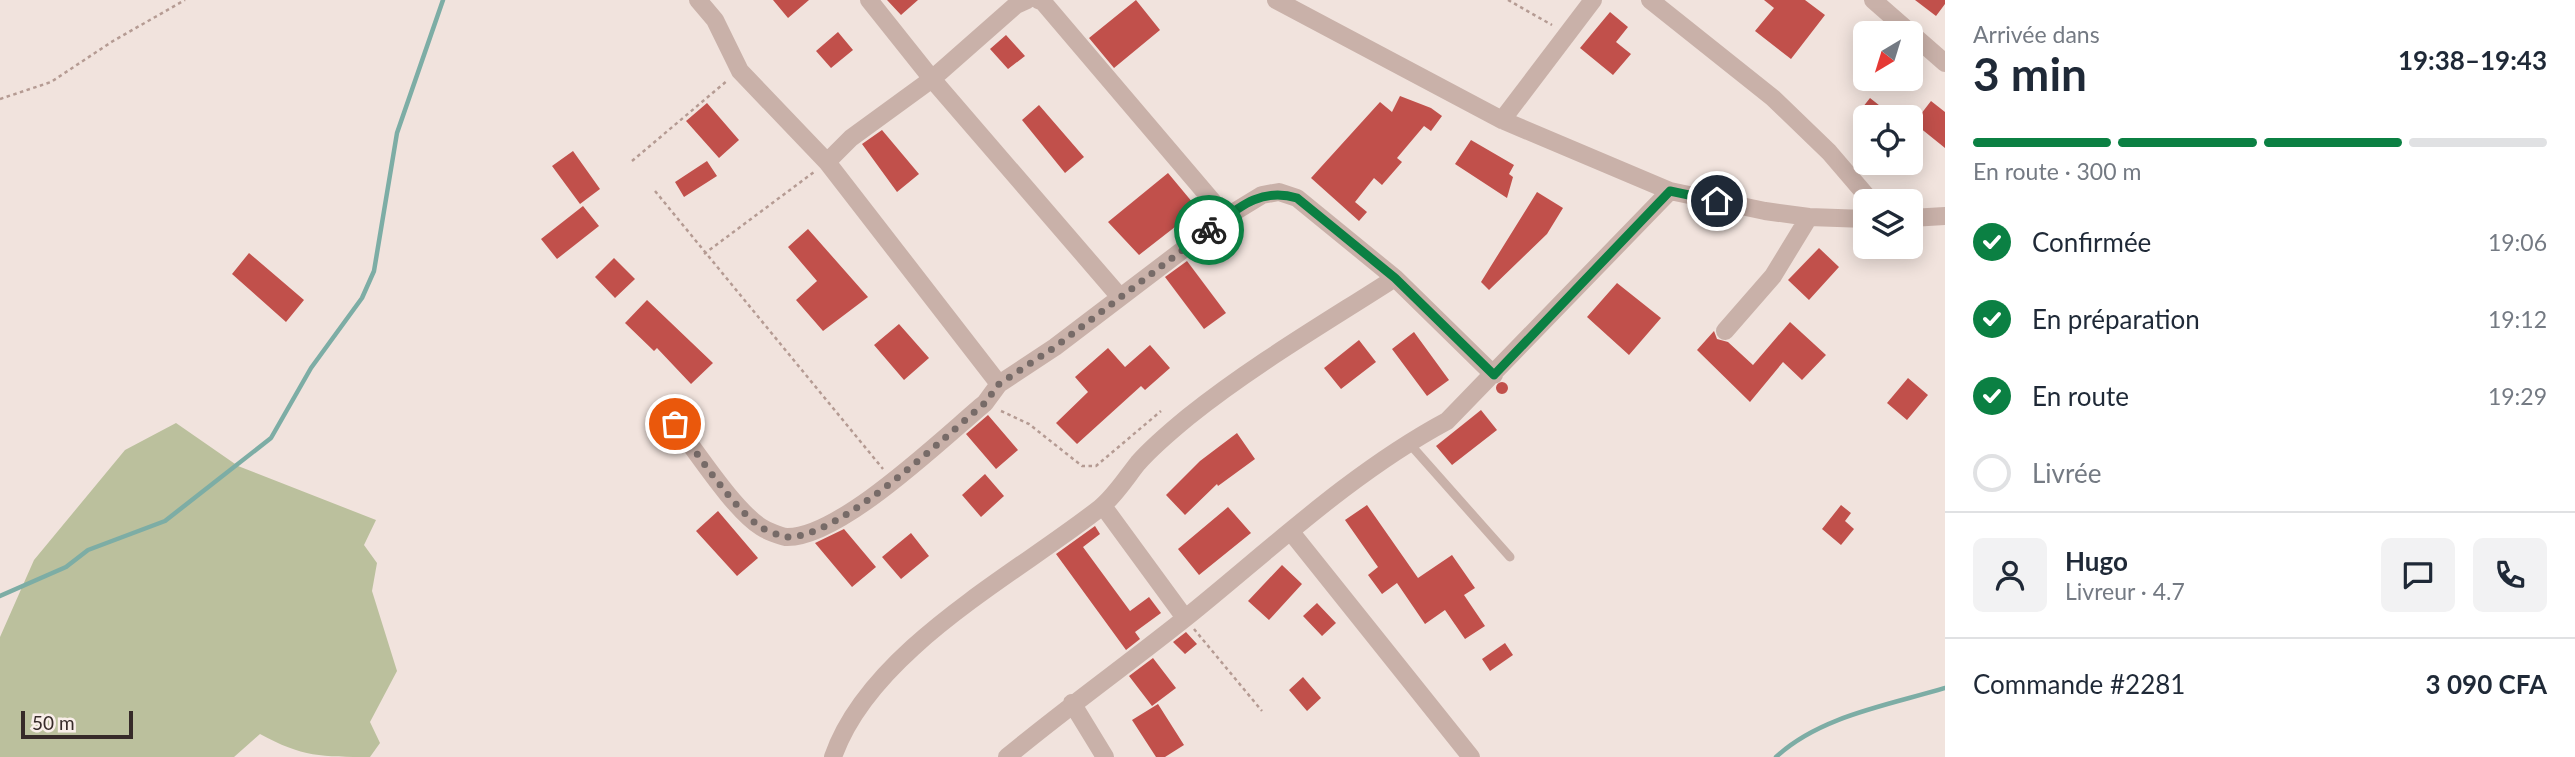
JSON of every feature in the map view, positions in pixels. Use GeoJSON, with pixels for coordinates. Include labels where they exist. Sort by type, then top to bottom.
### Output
{"type":"FeatureCollection","features":[{"type":"Feature","properties":{"kind":"street"},"geometry":{"type":"LineString","coordinates":[[698,0],[715,20],[740,71],[827,162],[999,384]]}},
{"type":"Feature","properties":{"kind":"street"},"geometry":{"type":"LineString","coordinates":[[869,0],[933,79],[1120,296]]}},
{"type":"Feature","properties":{"kind":"street"},"geometry":{"type":"LineString","coordinates":[[827,162],[851,138],[933,79],[1016,5],[1027,0]]}},
{"type":"Feature","properties":{"kind":"street"},"geometry":{"type":"LineString","coordinates":[[1038,0],[1043,2],[1226,217]]}},
{"type":"Feature","properties":{"kind":"street"},"geometry":{"type":"LineString","coordinates":[[1276,0],[1502,120],[1670,191],[1809,217],[1853,219]]}},
{"type":"Feature","properties":{"kind":"street"},"geometry":{"type":"LineString","coordinates":[[1502,120],[1593,0]]}},
{"type":"Feature","properties":{"kind":"street"},"geometry":{"type":"LineString","coordinates":[[1650,0],[1773,98],[1829,152],[1861,189]]}},
{"type":"Feature","properties":{"kind":"street"},"geometry":{"type":"LineString","coordinates":[[1873,0],[1945,63]]}},
{"type":"Feature","properties":{"kind":"street"},"geometry":{"type":"LineString","coordinates":[[1007,757],[1291,531],[1408,442],[1447,421],[1670,191]]}},
{"type":"Feature","properties":{"kind":"street"},"geometry":{"type":"LineString","coordinates":[[675,424],[743,510],[761,527],[785,537],[813,531],[850,514],[985,403],[999,384],[1055,347],[1226,217],[1262,195],[1279,192],[1297,198],[1395,278],[1494,375]]}},
{"type":"Feature","properties":{"kind":"street"},"geometry":{"type":"LineString","coordinates":[[1923,217],[1945,216]]}},
{"type":"Feature","properties":{"kind":"street"},"geometry":{"type":"LineString","coordinates":[[1725,331],[1773,276],[1809,217]]}},
{"type":"Feature","properties":{"kind":"street"},"geometry":{"type":"LineString","coordinates":[[833,757],[852,719],[886,674],[932,632],[1103,506],[1140,460],[1187,418],[1237,380],[1395,278]]}},
{"type":"Feature","properties":{"kind":"street"},"geometry":{"type":"LineString","coordinates":[[1103,506],[1185,618]]}},
{"type":"Feature","properties":{"kind":"street"},"geometry":{"type":"LineString","coordinates":[[1291,531],[1471,757]]}},
{"type":"Feature","properties":{"kind":"street"},"geometry":{"type":"LineString","coordinates":[[1072,703],[1105,757]]}},
{"type":"Feature","properties":{"kind":"lane"},"geometry":{"type":"LineString","coordinates":[[1408,442],[1510,557]]}},
{"type":"Feature","properties":{"kind":"path"},"geometry":{"type":"LineString","coordinates":[[0,99],[51,82],[113,41],[185,0]]}},
{"type":"Feature","properties":{"kind":"path"},"geometry":{"type":"LineString","coordinates":[[1508,0],[1567,33]]}},
{"type":"Feature","properties":{"kind":"path"},"geometry":{"type":"LineString","coordinates":[[632,161],[740,71]]}},
{"type":"Feature","properties":{"kind":"path"},"geometry":{"type":"LineString","coordinates":[[704,254],[827,162]]}},
{"type":"Feature","properties":{"kind":"path"},"geometry":{"type":"LineString","coordinates":[[655,191],[704,254],[892,479]]}},
{"type":"Feature","properties":{"kind":"path"},"geometry":{"type":"LineString","coordinates":[[985,403],[1028,424],[1082,466],[1096,466],[1161,411]]}},
{"type":"Feature","properties":{"kind":"path"},"geometry":{"type":"LineString","coordinates":[[1185,618],[1262,711]]}},
{"type":"Feature","properties":{"kind":"green space"},"geometry":{"type":"Polygon","coordinates":[[[176,423],[238,466],[376,520],[364,545],[377,563],[372,591],[397,671],[370,722],[380,743],[370,757],[313,754],[288,747],[260,734],[234,757],[0,757],[0,637],[34,560],[125,450],[176,423]]]}},
{"type":"Feature","properties":{"kind":"building"},"geometry":{"type":"Polygon","coordinates":[[[773,0],[809,0],[788,18],[773,0]]]}},
{"type":"Feature","properties":{"kind":"building"},"geometry":{"type":"Polygon","coordinates":[[[887,0],[918,0],[901,15],[887,0]]]}},
{"type":"Feature","properties":{"kind":"building"},"geometry":{"type":"Polygon","coordinates":[[[1136,0],[1160,30],[1114,68],[1089,38],[1136,0]]]}},
{"type":"Feature","properties":{"kind":"building"},"geometry":{"type":"Polygon","coordinates":[[[1764,0],[1805,0],[1825,15],[1791,59],[1755,31],[1774,8],[1764,0]]]}},
{"type":"Feature","properties":{"kind":"building"},"geometry":{"type":"Polygon","coordinates":[[[1915,0],[1945,0],[1945,4],[1936,16],[1915,0]]]}},
{"type":"Feature","properties":{"kind":"building"},"geometry":{"type":"Polygon","coordinates":[[[1610,12],[1628,27],[1616,42],[1631,54],[1613,75],[1580,48],[1610,12]]]}},
{"type":"Feature","properties":{"kind":"building"},"geometry":{"type":"Polygon","coordinates":[[[838,32],[853,50],[831,68],[816,51],[838,32]]]}},
{"type":"Feature","properties":{"kind":"building"},"geometry":{"type":"Polygon","coordinates":[[[1006,35],[1025,56],[1008,69],[990,49],[1006,35]]]}},
{"type":"Feature","properties":{"kind":"building"},"geometry":{"type":"Polygon","coordinates":[[[1400,96],[1431,108],[1442,116],[1431,131],[1424,126],[1397,158],[1402,162],[1382,185],[1374,178],[1355,202],[1367,212],[1359,221],[1311,178],[1380,102],[1392,112],[1400,96]]]}},
{"type":"Feature","properties":{"kind":"building"},"geometry":{"type":"Polygon","coordinates":[[[1870,98],[1879,105],[1864,105],[1870,98]]]}},
{"type":"Feature","properties":{"kind":"building"},"geometry":{"type":"Polygon","coordinates":[[[1931,101],[1945,112],[1945,148],[1923,130],[1923,111],[1931,101]]]}},
{"type":"Feature","properties":{"kind":"building"},"geometry":{"type":"Polygon","coordinates":[[[707,103],[739,140],[719,158],[686,121],[707,103]]]}},
{"type":"Feature","properties":{"kind":"building"},"geometry":{"type":"Polygon","coordinates":[[[1039,105],[1084,157],[1065,173],[1022,120],[1039,105]]]}},
{"type":"Feature","properties":{"kind":"building"},"geometry":{"type":"Polygon","coordinates":[[[882,130],[919,174],[897,192],[862,144],[882,130]]]}},
{"type":"Feature","properties":{"kind":"building"},"geometry":{"type":"Polygon","coordinates":[[[1471,140],[1514,165],[1509,174],[1513,177],[1507,198],[1455,164],[1471,140]]]}},
{"type":"Feature","properties":{"kind":"building"},"geometry":{"type":"Polygon","coordinates":[[[573,151],[600,189],[580,204],[552,166],[573,151]]]}},
{"type":"Feature","properties":{"kind":"building"},"geometry":{"type":"Polygon","coordinates":[[[707,161],[717,176],[684,197],[675,182],[707,161]]]}},
{"type":"Feature","properties":{"kind":"building"},"geometry":{"type":"Polygon","coordinates":[[[1168,173],[1198,209],[1139,255],[1108,222],[1168,173]]]}},
{"type":"Feature","properties":{"kind":"building"},"geometry":{"type":"Polygon","coordinates":[[[1537,192],[1563,208],[1547,234],[1489,290],[1481,282],[1537,192]]]}},
{"type":"Feature","properties":{"kind":"building"},"geometry":{"type":"Polygon","coordinates":[[[583,206],[599,226],[557,259],[541,239],[583,206]]]}},
{"type":"Feature","properties":{"kind":"building"},"geometry":{"type":"Polygon","coordinates":[[[808,229],[868,297],[823,331],[796,300],[817,281],[788,247],[808,229]]]}},
{"type":"Feature","properties":{"kind":"building"},"geometry":{"type":"Polygon","coordinates":[[[1819,248],[1839,267],[1809,300],[1788,280],[1819,248]]]}},
{"type":"Feature","properties":{"kind":"building"},"geometry":{"type":"Polygon","coordinates":[[[249,253],[304,300],[286,322],[232,274],[249,253]]]}},
{"type":"Feature","properties":{"kind":"building"},"geometry":{"type":"Polygon","coordinates":[[[614,258],[635,279],[615,298],[595,277],[614,258]]]}},
{"type":"Feature","properties":{"kind":"building"},"geometry":{"type":"Polygon","coordinates":[[[1187,261],[1226,313],[1204,329],[1165,277],[1187,261]]]}},
{"type":"Feature","properties":{"kind":"building"},"geometry":{"type":"Polygon","coordinates":[[[1617,283],[1661,318],[1629,355],[1587,317],[1617,283]]]}},
{"type":"Feature","properties":{"kind":"building"},"geometry":{"type":"Polygon","coordinates":[[[647,300],[713,363],[691,384],[657,348],[654,351],[625,323],[647,300]]]}},
{"type":"Feature","properties":{"kind":"building"},"geometry":{"type":"Polygon","coordinates":[[[1790,322],[1826,355],[1802,380],[1783,362],[1750,402],[1697,350],[1714,331],[1717,339],[1728,342],[1753,365],[1790,322]]]}},
{"type":"Feature","properties":{"kind":"building"},"geometry":{"type":"Polygon","coordinates":[[[899,324],[929,358],[904,380],[874,345],[899,324]]]}},
{"type":"Feature","properties":{"kind":"building"},"geometry":{"type":"Polygon","coordinates":[[[1414,332],[1449,380],[1427,396],[1392,349],[1414,332]]]}},
{"type":"Feature","properties":{"kind":"building"},"geometry":{"type":"Polygon","coordinates":[[[1359,340],[1376,362],[1341,389],[1324,368],[1359,340]]]}},
{"type":"Feature","properties":{"kind":"building"},"geometry":{"type":"Polygon","coordinates":[[[1150,345],[1170,368],[1145,390],[1141,386],[1077,444],[1056,423],[1088,392],[1075,377],[1108,348],[1125,367],[1150,345]]]}},
{"type":"Feature","properties":{"kind":"building"},"geometry":{"type":"Polygon","coordinates":[[[1908,378],[1928,395],[1907,420],[1887,403],[1908,378]]]}},
{"type":"Feature","properties":{"kind":"building"},"geometry":{"type":"Polygon","coordinates":[[[1502,382],[1508,388],[1502,394],[1496,388],[1502,382]]]}},
{"type":"Feature","properties":{"kind":"building"},"geometry":{"type":"Polygon","coordinates":[[[1481,410],[1497,430],[1452,465],[1436,446],[1481,410]]]}},
{"type":"Feature","properties":{"kind":"building"},"geometry":{"type":"Polygon","coordinates":[[[988,415],[1018,450],[996,469],[966,434],[988,415]]]}},
{"type":"Feature","properties":{"kind":"building"},"geometry":{"type":"Polygon","coordinates":[[[1237,433],[1255,459],[1218,486],[1217,484],[1185,515],[1166,495],[1200,461],[1237,433]]]}},
{"type":"Feature","properties":{"kind":"building"},"geometry":{"type":"Polygon","coordinates":[[[985,474],[1004,496],[981,517],[962,495],[985,474]]]}},
{"type":"Feature","properties":{"kind":"building"},"geometry":{"type":"Polygon","coordinates":[[[1367,505],[1418,578],[1452,555],[1475,588],[1464,595],[1485,626],[1465,639],[1445,610],[1425,624],[1397,583],[1382,594],[1368,575],[1378,567],[1345,520],[1367,505]]]}},
{"type":"Feature","properties":{"kind":"building"},"geometry":{"type":"Polygon","coordinates":[[[1841,505],[1851,513],[1845,521],[1854,529],[1841,545],[1822,529],[1841,505]]]}},
{"type":"Feature","properties":{"kind":"building"},"geometry":{"type":"Polygon","coordinates":[[[1228,507],[1251,533],[1199,575],[1178,549],[1228,507]]]}},
{"type":"Feature","properties":{"kind":"building"},"geometry":{"type":"Polygon","coordinates":[[[718,511],[758,558],[737,576],[696,531],[718,511]]]}},
{"type":"Feature","properties":{"kind":"building"},"geometry":{"type":"Polygon","coordinates":[[[1095,526],[1100,534],[1083,547],[1130,611],[1149,597],[1161,613],[1135,632],[1140,639],[1126,650],[1056,554],[1095,526]]]}},
{"type":"Feature","properties":{"kind":"building"},"geometry":{"type":"Polygon","coordinates":[[[844,529],[876,567],[852,587],[815,543],[844,529]]]}},
{"type":"Feature","properties":{"kind":"building"},"geometry":{"type":"Polygon","coordinates":[[[911,533],[929,556],[901,579],[882,557],[911,533]]]}},
{"type":"Feature","properties":{"kind":"building"},"geometry":{"type":"Polygon","coordinates":[[[1282,565],[1302,584],[1269,620],[1248,601],[1282,565]]]}},
{"type":"Feature","properties":{"kind":"building"},"geometry":{"type":"Polygon","coordinates":[[[1317,603],[1336,623],[1322,636],[1303,616],[1317,603]]]}},
{"type":"Feature","properties":{"kind":"building"},"geometry":{"type":"Polygon","coordinates":[[[1186,632],[1197,644],[1185,654],[1173,642],[1186,632]]]}},
{"type":"Feature","properties":{"kind":"building"},"geometry":{"type":"Polygon","coordinates":[[[1505,643],[1513,655],[1490,671],[1482,659],[1505,643]]]}},
{"type":"Feature","properties":{"kind":"building"},"geometry":{"type":"Polygon","coordinates":[[[1153,658],[1176,688],[1152,706],[1129,676],[1153,658]]]}},
{"type":"Feature","properties":{"kind":"building"},"geometry":{"type":"Polygon","coordinates":[[[1303,677],[1321,698],[1307,711],[1289,690],[1303,677]]]}},
{"type":"Feature","properties":{"kind":"building"},"geometry":{"type":"Polygon","coordinates":[[[1158,704],[1184,745],[1165,757],[1156,757],[1132,720],[1158,704]]]}},
{"type":"Feature","properties":{"kind":"waterway"},"geometry":{"type":"LineString","coordinates":[[0,596],[66,567],[88,550],[165,521],[271,438],[311,368],[362,298],[374,271],[397,133],[443,0]]}},
{"type":"Feature","properties":{"kind":"waterway"},"geometry":{"type":"LineString","coordinates":[[1776,757],[1813,731],[1834,722],[1879,706],[1945,688]]}},
{"type":"Feature","properties":{"kind":"way so far"},"geometry":{"type":"LineString","coordinates":[[675,424],[743,510],[761,527],[785,537],[813,531],[850,514],[985,403],[999,384],[1055,347],[1209,230]]}},
{"type":"Feature","properties":{"kind":"route"},"geometry":{"type":"LineString","coordinates":[[1209,230],[1262,195],[1279,192],[1297,198],[1395,278],[1494,375],[1670,191],[1717,201]]}}]}
